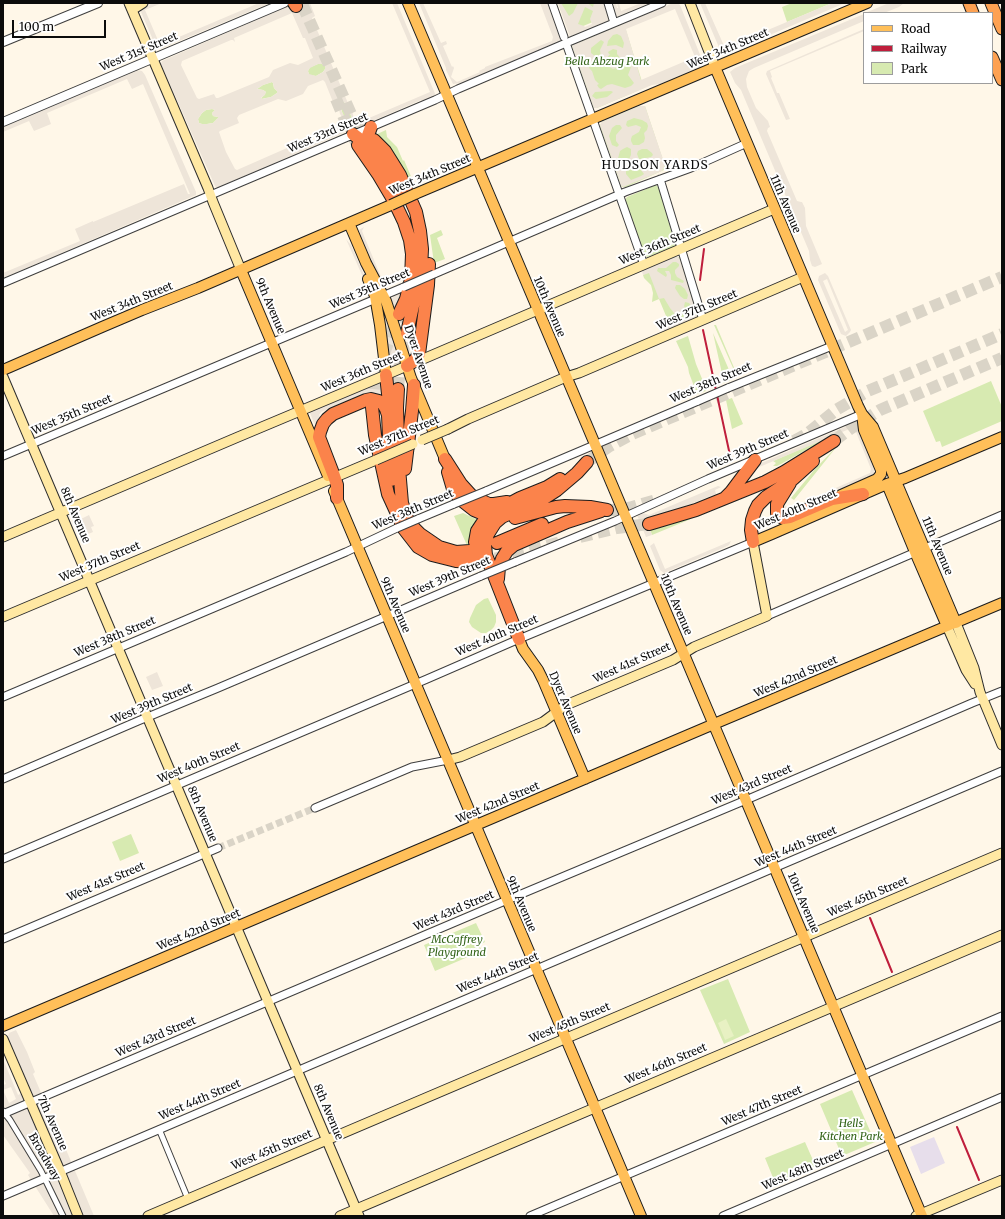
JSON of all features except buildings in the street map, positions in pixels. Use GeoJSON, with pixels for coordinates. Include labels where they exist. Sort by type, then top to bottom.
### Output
{"type":"FeatureCollection","features":[{"type":"Feature","properties":{"kind":"highway"},"geometry":{"type":"LineString","coordinates":[[991,3],[1002,29]]}},
{"type":"Feature","properties":{"kind":"highway"},"geometry":{"type":"LineString","coordinates":[[993,59],[1002,80]]}},
{"type":"Feature","properties":{"kind":"highway"},"geometry":{"type":"LineString","coordinates":[[371,127],[367,138],[368,141],[403,195],[415,225],[420,277],[407,333]]}},
{"type":"Feature","properties":{"kind":"highway"},"geometry":{"type":"LineString","coordinates":[[356,140],[362,141],[398,196],[410,224],[412,238],[417,248]]}},
{"type":"Feature","properties":{"kind":"highway"},"geometry":{"type":"LineString","coordinates":[[374,140],[385,151],[396,167],[425,229],[428,244],[428,285],[419,354],[415,360],[407,366]]}},
{"type":"Feature","properties":{"kind":"highway"},"geometry":{"type":"LineString","coordinates":[[399,314],[407,294],[417,248],[422,239],[416,212]]}},
{"type":"Feature","properties":{"kind":"highway"},"geometry":{"type":"LineString","coordinates":[[386,375],[389,403],[390,473],[397,513]]}},
{"type":"Feature","properties":{"kind":"highway"},"geometry":{"type":"LineString","coordinates":[[401,490],[412,411],[414,385]]}},
{"type":"Feature","properties":{"kind":"highway"},"geometry":{"type":"LineString","coordinates":[[372,407],[375,435],[388,494],[404,529],[418,547],[432,555],[447,560],[472,557],[449,551],[429,541],[412,526],[407,518],[403,508],[401,490],[397,429],[398,389]]}},
{"type":"Feature","properties":{"kind":"highway"},"geometry":{"type":"LineString","coordinates":[[337,498],[336,485],[332,478],[319,437],[320,429],[325,421],[333,414],[366,400],[371,399],[379,401],[383,404],[388,415]]}},
{"type":"Feature","properties":{"kind":"highway"},"geometry":{"type":"LineString","coordinates":[[649,524],[684,514],[723,500],[765,482],[834,441],[793,479],[770,494],[758,506],[752,520],[752,542]]}},
{"type":"Feature","properties":{"kind":"highway"},"geometry":{"type":"LineString","coordinates":[[445,459],[466,490],[478,499],[488,504],[494,504],[520,498]]}},
{"type":"Feature","properties":{"kind":"highway"},"geometry":{"type":"LineString","coordinates":[[445,459],[453,489],[460,499],[474,510],[481,513],[492,513]]}},
{"type":"Feature","properties":{"kind":"highway"},"geometry":{"type":"LineString","coordinates":[[723,500],[731,492],[755,460]]}},
{"type":"Feature","properties":{"kind":"highway"},"geometry":{"type":"LineString","coordinates":[[487,576],[485,545],[488,534],[495,523],[508,514],[550,495],[573,477],[587,462],[553,484],[520,498],[492,513],[477,530],[475,542],[487,576],[498,588],[519,639]]}},
{"type":"Feature","properties":{"kind":"highway"},"geometry":{"type":"LineString","coordinates":[[793,479],[777,504],[776,513],[780,517],[790,517],[832,499],[863,494]]}},
{"type":"Feature","properties":{"kind":"highway"},"geometry":{"type":"LineString","coordinates":[[487,576],[490,543],[498,529],[507,521],[556,507],[590,507],[606,510]]}},
{"type":"Feature","properties":{"kind":"highway"},"geometry":{"type":"LineString","coordinates":[[496,543],[566,514],[606,510]]}},
{"type":"Feature","properties":{"kind":"highway"},"geometry":{"type":"LineString","coordinates":[[498,588],[499,567],[507,551],[514,545],[572,520],[606,510]]}},
{"type":"Feature","properties":{"kind":"highway"},"geometry":{"type":"LineString","coordinates":[[411,539],[430,550],[449,551]]}},
{"type":"Feature","properties":{"kind":"main road"},"geometry":{"type":"LineString","coordinates":[[131,6],[143,3]]}},
{"type":"Feature","properties":{"kind":"main road","name":"10th Avenue"},"geometry":{"type":"LineString","coordinates":[[408,3],[892,1144],[920,1215]]}},
{"type":"Feature","properties":{"kind":"main road","name":"11th Avenue"},"geometry":{"type":"LineString","coordinates":[[690,3],[746,143],[832,346],[862,414],[873,427],[888,480],[915,552],[974,668],[981,695],[1002,745]]}},
{"type":"Feature","properties":{"kind":"main road","name":"West 34th Street"},"geometry":{"type":"LineString","coordinates":[[3,370],[867,3]]}},
{"type":"Feature","properties":{"kind":"main road","name":"9th Avenue"},"geometry":{"type":"LineString","coordinates":[[131,6],[301,411],[332,478]]}},
{"type":"Feature","properties":{"kind":"main road","name":"West 36th Street"},"geometry":{"type":"LineString","coordinates":[[3,537],[774,209]]}},
{"type":"Feature","properties":{"kind":"main road","name":"Dyer Avenue"},"geometry":{"type":"LineString","coordinates":[[349,223],[445,459]]}},
{"type":"Feature","properties":{"kind":"main road","name":"West 37th Street"},"geometry":{"type":"LineString","coordinates":[[3,617],[376,460],[566,377],[579,373],[803,277]]}},
{"type":"Feature","properties":{"kind":"main road","name":"Dyer Avenue"},"geometry":{"type":"LineString","coordinates":[[379,297],[386,375]]}},
{"type":"Feature","properties":{"kind":"main road","name":"8th Avenue"},"geometry":{"type":"LineString","coordinates":[[3,377],[358,1212]]}},
{"type":"Feature","properties":{"kind":"main road","name":"11th Avenue"},"geometry":{"type":"LineString","coordinates":[[862,414],[864,430],[881,470],[888,480],[924,548],[952,625]]}},
{"type":"Feature","properties":{"kind":"main road","name":"West 40th Street"},"geometry":{"type":"LineString","coordinates":[[752,542],[863,494],[888,480],[1002,437]]}},
{"type":"Feature","properties":{"kind":"main road","name":"West 40th Street"},"geometry":{"type":"LineString","coordinates":[[832,499],[877,479],[888,480]]}},
{"type":"Feature","properties":{"kind":"main road","name":"9th Avenue"},"geometry":{"type":"LineString","coordinates":[[337,498],[641,1216]]}},
{"type":"Feature","properties":{"kind":"main road"},"geometry":{"type":"LineString","coordinates":[[752,542],[767,616]]}},
{"type":"Feature","properties":{"kind":"main road","name":"West 42nd Street"},"geometry":{"type":"LineString","coordinates":[[3,1026],[1002,603]]}},
{"type":"Feature","properties":{"kind":"main road","name":"West 41st Street"},"geometry":{"type":"LineString","coordinates":[[448,760],[460,757],[543,722],[566,705],[673,660],[695,646],[767,616]]}},
{"type":"Feature","properties":{"kind":"main road","name":"Dyer Avenue"},"geometry":{"type":"LineString","coordinates":[[519,639],[525,653],[538,670],[557,711],[585,779]]}},
{"type":"Feature","properties":{"kind":"main road","name":"West 45th Street"},"geometry":{"type":"LineString","coordinates":[[148,1216],[1002,853]]}},
{"type":"Feature","properties":{"kind":"main road","name":"West 46th Street"},"geometry":{"type":"LineString","coordinates":[[340,1216],[358,1212],[595,1108],[1002,935]]}},
{"type":"Feature","properties":{"kind":"main road","name":"7th Avenue"},"geometry":{"type":"LineString","coordinates":[[3,1039],[78,1216]]}},
{"type":"Feature","properties":{"kind":"main road"},"geometry":{"type":"LineString","coordinates":[[920,1215],[1002,1180]]}},
{"type":"Feature","properties":{"kind":"street"},"geometry":{"type":"LineString","coordinates":[[3,42],[98,3]]}},
{"type":"Feature","properties":{"kind":"street"},"geometry":{"type":"LineString","coordinates":[[552,3],[644,265]]}},
{"type":"Feature","properties":{"kind":"street"},"geometry":{"type":"LineString","coordinates":[[608,3],[614,23]]}},
{"type":"Feature","properties":{"kind":"street","name":"West 33rd Street"},"geometry":{"type":"LineString","coordinates":[[3,283],[210,195],[356,140],[371,127],[565,40],[614,23],[662,3]]}},
{"type":"Feature","properties":{"kind":"street","name":"West 31st Street"},"geometry":{"type":"LineString","coordinates":[[3,122],[153,58],[296,4]]}},
{"type":"Feature","properties":{"kind":"street","name":"West 35th Street"},"geometry":{"type":"LineString","coordinates":[[3,456],[619,195],[691,168],[746,143]]}},
{"type":"Feature","properties":{"kind":"street"},"geometry":{"type":"LineString","coordinates":[[660,179],[703,320]]}},
{"type":"Feature","properties":{"kind":"street","name":"West 38th Street"},"geometry":{"type":"LineString","coordinates":[[3,697],[595,444],[832,346]]}},
{"type":"Feature","properties":{"kind":"street","name":"West 39th Street"},"geometry":{"type":"LineString","coordinates":[[3,779],[386,616],[487,576],[515,562],[862,414]]}},
{"type":"Feature","properties":{"kind":"street","name":"West 41st Street"},"geometry":{"type":"LineString","coordinates":[[767,616],[1002,515]]}},
{"type":"Feature","properties":{"kind":"street","name":"West 40th Street"},"geometry":{"type":"LineString","coordinates":[[3,859],[519,639],[752,542]]}},
{"type":"Feature","properties":{"kind":"street","name":"West 43rd Street"},"geometry":{"type":"LineString","coordinates":[[4,1113],[746,800],[890,738],[981,695],[1002,691]]}},
{"type":"Feature","properties":{"kind":"street","name":"West 41st Street"},"geometry":{"type":"LineString","coordinates":[[315,808],[412,767],[448,760]]}},
{"type":"Feature","properties":{"kind":"street","name":"West 44th Street"},"geometry":{"type":"LineString","coordinates":[[3,1196],[1002,771]]}},
{"type":"Feature","properties":{"kind":"street","name":"West 41st Street"},"geometry":{"type":"LineString","coordinates":[[3,939],[218,848]]}},
{"type":"Feature","properties":{"kind":"street","name":"West 47th Street"},"geometry":{"type":"LineString","coordinates":[[530,1216],[1002,1016]]}},
{"type":"Feature","properties":{"kind":"street","name":"West 48th Street"},"geometry":{"type":"LineString","coordinates":[[723,1216],[1002,1097]]}},
{"type":"Feature","properties":{"kind":"street","name":"Broadway"},"geometry":{"type":"LineString","coordinates":[[4,1113],[10,1120],[45,1178],[64,1216]]}},
{"type":"Feature","properties":{"kind":"street"},"geometry":{"type":"LineString","coordinates":[[159,1129],[188,1199]]}},
{"type":"Feature","properties":{"kind":"shaded area"},"geometry":{"type":"Polygon","coordinates":[[[153,3],[162,3],[145,10],[160,45],[259,3],[270,3],[160,49],[156,47],[141,12],[141,9],[153,3]]]}},
{"type":"Feature","properties":{"kind":"shaded area"},"geometry":{"type":"Polygon","coordinates":[[[304,3],[310,3],[315,16],[312,18],[350,108],[352,108],[355,124],[430,92],[392,3],[397,3],[436,96],[423,102],[421,100],[361,126],[358,129],[345,132],[217,188],[161,64],[162,61],[288,6],[293,7],[304,3]],[[292,13],[234,38],[235,42],[231,40],[182,61],[181,65],[197,98],[199,99],[214,94],[216,98],[218,98],[269,77],[273,70],[290,63],[298,65],[313,58],[305,38],[303,38],[292,13]],[[318,64],[310,68],[308,71],[309,74],[316,76],[323,72],[325,66],[318,64]],[[323,80],[308,86],[303,94],[286,101],[278,99],[239,115],[237,118],[239,123],[219,132],[226,152],[235,169],[237,170],[287,148],[289,152],[323,138],[322,132],[343,123],[345,128],[350,126],[345,122],[340,114],[337,101],[333,102],[323,80]],[[272,82],[257,89],[266,92],[261,98],[262,99],[271,97],[277,93],[272,82]],[[340,99],[339,102],[346,119],[351,122],[352,119],[345,103],[340,99]],[[212,109],[206,110],[198,119],[199,123],[202,124],[213,123],[218,118],[213,116],[212,113],[215,110],[212,109]]]}},
{"type":"Feature","properties":{"kind":"shaded area"},"geometry":{"type":"Polygon","coordinates":[[[419,3],[423,3],[441,43],[446,41],[447,44],[443,46],[452,67],[453,66],[454,68],[451,77],[457,82],[480,72],[479,71],[485,67],[552,41],[553,37],[540,3],[547,3],[561,41],[461,83],[453,84],[419,3]]]}},
{"type":"Feature","properties":{"kind":"shaded area"},"geometry":{"type":"Polygon","coordinates":[[[558,3],[561,3],[569,16],[573,13],[578,3],[587,3],[593,7],[594,3],[605,3],[610,20],[570,37],[558,3]],[[585,7],[578,24],[585,27],[592,24],[590,19],[593,11],[585,7]]]}},
{"type":"Feature","properties":{"kind":"shaded area"},"geometry":{"type":"Polygon","coordinates":[[[613,3],[616,3],[618,8],[617,3],[619,3],[621,11],[641,3],[649,3],[616,17],[613,3]]]}},
{"type":"Feature","properties":{"kind":"shaded area","name":"Bella Abzug Park"},"geometry":{"type":"Polygon","coordinates":[[[673,3],[678,3],[703,62],[702,66],[660,84],[652,85],[594,108],[572,45],[673,3]],[[675,9],[626,29],[641,80],[695,57],[675,9]],[[617,34],[613,35],[608,41],[607,46],[616,45],[623,48],[624,43],[621,36],[617,34]],[[601,40],[591,48],[591,53],[596,57],[601,57],[600,50],[604,42],[601,40]],[[613,49],[608,52],[610,54],[606,60],[609,63],[619,62],[621,59],[617,54],[617,50],[613,49]],[[595,62],[590,65],[589,68],[592,71],[595,80],[599,84],[597,85],[601,89],[612,84],[625,88],[634,83],[628,75],[631,67],[628,62],[613,69],[603,63],[595,62]],[[595,92],[592,96],[596,99],[607,97],[613,92],[595,92]]]}},
{"type":"Feature","properties":{"kind":"shaded area"},"geometry":{"type":"Polygon","coordinates":[[[700,3],[705,3],[725,48],[832,3],[845,3],[725,54],[721,52],[700,3]]]}},
{"type":"Feature","properties":{"kind":"shaded area"},"geometry":{"type":"Polygon","coordinates":[[[889,3],[904,3],[899,7],[886,12],[867,12],[889,3]]]}},
{"type":"Feature","properties":{"kind":"shaded area"},"geometry":{"type":"Polygon","coordinates":[[[863,14],[863,21],[754,68],[749,71],[746,79],[747,87],[756,108],[768,121],[770,127],[767,131],[797,201],[802,202],[805,208],[806,226],[822,264],[815,267],[812,266],[809,251],[741,90],[735,83],[730,72],[735,68],[863,14]]]}},
{"type":"Feature","properties":{"kind":"shaded area"},"geometry":{"type":"Polygon","coordinates":[[[863,29],[863,31],[770,71],[777,93],[779,93],[790,119],[786,120],[766,74],[767,71],[863,29]]]}},
{"type":"Feature","properties":{"kind":"shaded area"},"geometry":{"type":"Polygon","coordinates":[[[137,70],[142,71],[145,75],[196,195],[3,278],[3,273],[80,241],[75,229],[184,184],[188,194],[190,194],[143,84],[132,89],[127,79],[47,113],[51,124],[34,131],[29,121],[3,132],[3,127],[137,70]]]}},
{"type":"Feature","properties":{"kind":"shaded area"},"geometry":{"type":"Polygon","coordinates":[[[640,106],[645,106],[665,165],[662,171],[623,187],[619,182],[620,181],[600,125],[602,122],[640,106]],[[634,118],[627,121],[626,125],[628,127],[636,125],[641,127],[639,132],[632,136],[631,141],[633,145],[639,145],[644,142],[644,133],[648,126],[647,123],[634,118]],[[616,125],[612,128],[609,136],[612,145],[617,147],[619,145],[616,141],[616,135],[622,128],[620,125],[616,125]],[[627,147],[620,151],[617,162],[618,165],[628,161],[631,155],[631,149],[627,147]],[[647,149],[638,151],[637,154],[639,159],[651,157],[653,155],[647,149]],[[635,162],[622,170],[626,171],[626,174],[631,180],[644,174],[635,162]]]}},
{"type":"Feature","properties":{"kind":"shaded area"},"geometry":{"type":"Polygon","coordinates":[[[364,227],[362,231],[384,284],[388,288],[385,289],[371,262],[359,230],[364,227]]]}},
{"type":"Feature","properties":{"kind":"shaded area"},"geometry":{"type":"Polygon","coordinates":[[[346,239],[351,245],[372,293],[367,300],[354,305],[353,303],[369,296],[370,293],[346,239]]]}},
{"type":"Feature","properties":{"kind":"shaded area"},"geometry":{"type":"Polygon","coordinates":[[[678,257],[680,259],[697,315],[696,318],[664,331],[663,328],[670,325],[667,318],[669,317],[672,322],[674,313],[664,298],[659,299],[649,273],[643,275],[642,271],[678,257]],[[673,262],[666,268],[658,268],[657,271],[666,277],[667,275],[665,271],[669,271],[671,280],[683,283],[684,281],[677,277],[675,273],[675,270],[679,264],[673,262]],[[676,285],[675,288],[680,296],[687,299],[688,295],[685,289],[680,285],[676,285]],[[685,302],[684,306],[686,311],[684,314],[678,316],[678,320],[689,316],[692,313],[692,307],[689,303],[685,302]]]}},
{"type":"Feature","properties":{"kind":"shaded area"},"geometry":{"type":"Polygon","coordinates":[[[825,273],[828,276],[851,330],[846,336],[841,334],[818,280],[819,276],[825,273]],[[827,279],[823,281],[845,332],[848,330],[827,279]]]}},
{"type":"Feature","properties":{"kind":"shaded area"},"geometry":{"type":"Polygon","coordinates":[[[403,292],[397,309],[413,346],[415,346],[416,354],[411,358],[409,354],[412,350],[391,300],[393,297],[403,292]]]}},
{"type":"Feature","properties":{"kind":"shaded area"},"geometry":{"type":"Polygon","coordinates":[[[381,302],[398,361],[396,365],[391,367],[389,367],[381,302]]]}},
{"type":"Feature","properties":{"kind":"shaded area"},"geometry":{"type":"Polygon","coordinates":[[[384,380],[384,397],[367,393],[321,412],[319,415],[321,418],[318,423],[316,425],[314,423],[310,413],[311,410],[384,380]]]}},
{"type":"Feature","properties":{"kind":"shaded area"},"geometry":{"type":"Polygon","coordinates":[[[854,423],[875,468],[872,477],[786,513],[782,513],[783,504],[790,508],[870,473],[871,469],[854,427],[757,468],[752,467],[854,423]]]}},
{"type":"Feature","properties":{"kind":"shaded area"},"geometry":{"type":"Polygon","coordinates":[[[718,486],[721,487],[715,490],[716,494],[663,513],[649,527],[652,535],[646,537],[637,515],[643,513],[649,515],[718,486]]]}},
{"type":"Feature","properties":{"kind":"shaded area"},"geometry":{"type":"Polygon","coordinates":[[[89,515],[94,526],[91,527],[93,532],[86,535],[79,520],[89,515]]]}},
{"type":"Feature","properties":{"kind":"shaded area"},"geometry":{"type":"Polygon","coordinates":[[[731,541],[729,545],[723,548],[664,573],[660,570],[650,546],[654,543],[665,569],[731,541]]]}},
{"type":"Feature","properties":{"kind":"shaded area"},"geometry":{"type":"Polygon","coordinates":[[[157,672],[163,686],[152,690],[146,677],[157,672]]]}},
{"type":"Feature","properties":{"kind":"shaded area"},"geometry":{"type":"Polygon","coordinates":[[[16,1030],[27,1052],[35,1072],[33,1074],[49,1111],[45,1113],[49,1123],[54,1121],[94,1216],[54,1216],[28,1175],[30,1173],[3,1135],[3,1090],[3,1085],[6,1084],[3,1077],[3,1059],[18,1095],[30,1089],[8,1036],[9,1033],[16,1030]],[[11,1087],[3,1090],[9,1103],[16,1099],[11,1087]]]}},
{"type":"Feature","properties":{"kind":"shaded area"},"geometry":{"type":"Polygon","coordinates":[[[934,1137],[945,1163],[921,1174],[910,1147],[934,1137]]]}},
{"type":"Feature","properties":{"kind":"green space"},"geometry":{"type":"Polygon","coordinates":[[[558,3],[605,3],[607,16],[569,32],[558,3]]]}},
{"type":"Feature","properties":{"kind":"green space"},"geometry":{"type":"Polygon","coordinates":[[[792,3],[832,3],[787,22],[782,7],[792,3]]]}},
{"type":"Feature","properties":{"kind":"green space","name":"Bella Abzug Park"},"geometry":{"type":"Polygon","coordinates":[[[624,24],[644,88],[594,108],[572,45],[624,24]]]}},
{"type":"Feature","properties":{"kind":"green space"},"geometry":{"type":"Polygon","coordinates":[[[318,64],[325,66],[323,72],[316,76],[309,75],[308,71],[310,67],[318,64]]]}},
{"type":"Feature","properties":{"kind":"green space"},"geometry":{"type":"Polygon","coordinates":[[[272,82],[277,93],[271,97],[261,99],[266,92],[257,89],[272,82]]]}},
{"type":"Feature","properties":{"kind":"green space"},"geometry":{"type":"Polygon","coordinates":[[[341,99],[349,110],[352,118],[351,122],[348,121],[343,115],[339,100],[341,99]]]}},
{"type":"Feature","properties":{"kind":"green space"},"geometry":{"type":"Polygon","coordinates":[[[640,106],[645,106],[666,169],[626,187],[622,187],[600,126],[602,122],[640,106]]]}},
{"type":"Feature","properties":{"kind":"green space"},"geometry":{"type":"Polygon","coordinates":[[[206,110],[215,110],[212,113],[213,116],[218,118],[213,123],[199,123],[198,119],[202,113],[206,110]]]}},
{"type":"Feature","properties":{"kind":"green space"},"geometry":{"type":"Polygon","coordinates":[[[386,130],[387,137],[397,147],[413,181],[409,182],[375,135],[386,130]]]}},
{"type":"Feature","properties":{"kind":"green space"},"geometry":{"type":"Polygon","coordinates":[[[656,185],[659,188],[675,244],[674,247],[647,257],[625,200],[627,197],[656,185]]]}},
{"type":"Feature","properties":{"kind":"green space"},"geometry":{"type":"Polygon","coordinates":[[[441,230],[443,235],[437,238],[445,259],[434,263],[430,235],[441,230]]]}},
{"type":"Feature","properties":{"kind":"green space"},"geometry":{"type":"Polygon","coordinates":[[[675,257],[679,257],[680,259],[697,315],[696,318],[671,328],[659,299],[652,302],[653,293],[651,285],[643,275],[675,257]]]}},
{"type":"Feature","properties":{"kind":"green space"},"geometry":{"type":"Polygon","coordinates":[[[714,325],[716,325],[738,377],[737,377],[714,325]]]}},
{"type":"Feature","properties":{"kind":"green space"},"geometry":{"type":"Polygon","coordinates":[[[713,333],[733,379],[723,383],[721,369],[713,333]]]}},
{"type":"Feature","properties":{"kind":"green space"},"geometry":{"type":"Polygon","coordinates":[[[688,336],[706,391],[697,394],[688,367],[676,341],[688,336]]]}},
{"type":"Feature","properties":{"kind":"green space"},"geometry":{"type":"Polygon","coordinates":[[[991,381],[1002,407],[1002,421],[942,447],[940,441],[936,442],[923,411],[991,381]]]}},
{"type":"Feature","properties":{"kind":"green space"},"geometry":{"type":"Polygon","coordinates":[[[732,398],[743,424],[732,429],[726,400],[732,398]]]}},
{"type":"Feature","properties":{"kind":"green space"},"geometry":{"type":"Polygon","coordinates":[[[831,436],[781,464],[773,466],[776,463],[773,461],[831,436]]]}},
{"type":"Feature","properties":{"kind":"green space"},"geometry":{"type":"Polygon","coordinates":[[[838,445],[794,500],[791,498],[815,469],[838,445]]]}},
{"type":"Feature","properties":{"kind":"green space"},"geometry":{"type":"Polygon","coordinates":[[[463,513],[476,519],[476,563],[479,568],[477,568],[454,516],[463,513]]]}},
{"type":"Feature","properties":{"kind":"green space"},"geometry":{"type":"Polygon","coordinates":[[[690,516],[691,519],[652,535],[649,527],[690,516]]]}},
{"type":"Feature","properties":{"kind":"green space"},"geometry":{"type":"Polygon","coordinates":[[[488,598],[496,615],[496,622],[491,630],[486,633],[481,633],[472,627],[469,622],[476,605],[488,598]]]}},
{"type":"Feature","properties":{"kind":"green space"},"geometry":{"type":"Polygon","coordinates":[[[131,834],[139,853],[120,861],[112,842],[131,834]]]}},
{"type":"Feature","properties":{"kind":"green space","name":"McCaffrey Playground"},"geometry":{"type":"Polygon","coordinates":[[[476,923],[485,942],[479,945],[482,951],[435,971],[424,945],[476,923]]]}},
{"type":"Feature","properties":{"kind":"green space"},"geometry":{"type":"Polygon","coordinates":[[[728,979],[750,1032],[724,1044],[700,990],[728,979]]]}},
{"type":"Feature","properties":{"kind":"green space"},"geometry":{"type":"Polygon","coordinates":[[[726,1019],[734,1036],[725,1040],[718,1023],[726,1019]]]}},
{"type":"Feature","properties":{"kind":"green space","name":"Hells Kitchen Park"},"geometry":{"type":"Polygon","coordinates":[[[852,1090],[875,1142],[842,1156],[820,1104],[852,1090]]]}},
{"type":"Feature","properties":{"kind":"green space"},"geometry":{"type":"Polygon","coordinates":[[[805,1142],[816,1167],[776,1185],[765,1158],[805,1142]]]}},
{"type":"Feature","properties":{"kind":"tunnel"},"geometry":{"type":"LineString","coordinates":[[302,4],[355,123],[371,138]]}},
{"type":"Feature","properties":{"kind":"tunnel"},"geometry":{"type":"LineString","coordinates":[[336,99],[357,144]]}},
{"type":"Feature","properties":{"kind":"tunnel"},"geometry":{"type":"LineString","coordinates":[[587,462],[608,447],[632,434],[1002,277]]}},
{"type":"Feature","properties":{"kind":"tunnel"},"geometry":{"type":"LineString","coordinates":[[372,407],[374,387],[380,364],[397,319]]}},
{"type":"Feature","properties":{"kind":"tunnel"},"geometry":{"type":"LineString","coordinates":[[398,389],[400,366],[407,333]]}},
{"type":"Feature","properties":{"kind":"tunnel"},"geometry":{"type":"LineString","coordinates":[[794,441],[807,434],[836,410],[868,391],[1002,334]]}},
{"type":"Feature","properties":{"kind":"tunnel"},"geometry":{"type":"LineString","coordinates":[[834,441],[880,410],[1002,358]]}},
{"type":"Feature","properties":{"kind":"tunnel"},"geometry":{"type":"LineString","coordinates":[[607,510],[618,510],[656,500]]}},
{"type":"Feature","properties":{"kind":"tunnel"},"geometry":{"type":"LineString","coordinates":[[580,537],[617,528],[649,524]]}},
{"type":"Feature","properties":{"kind":"tunnel"},"geometry":{"type":"LineString","coordinates":[[477,562],[509,556],[561,542]]}},
{"type":"Feature","properties":{"kind":"tunnel"},"geometry":{"type":"LineString","coordinates":[[218,848],[315,808]]}},
{"type":"Feature","properties":{"kind":"railway"},"geometry":{"type":"LineString","coordinates":[[700,280],[704,249]]}},
{"type":"Feature","properties":{"kind":"railway"},"geometry":{"type":"LineString","coordinates":[[703,330],[731,460]]}},
{"type":"Feature","properties":{"kind":"railway"},"geometry":{"type":"LineString","coordinates":[[870,918],[892,972]]}},
{"type":"Feature","properties":{"kind":"railway"},"geometry":{"type":"LineString","coordinates":[[957,1127],[979,1180]]}},
{"type":"Feature","properties":{"kind":"district","name":"HUDSON YARDS"},"geometry":{"type":"Point","coordinates":[655,166]}}]}
